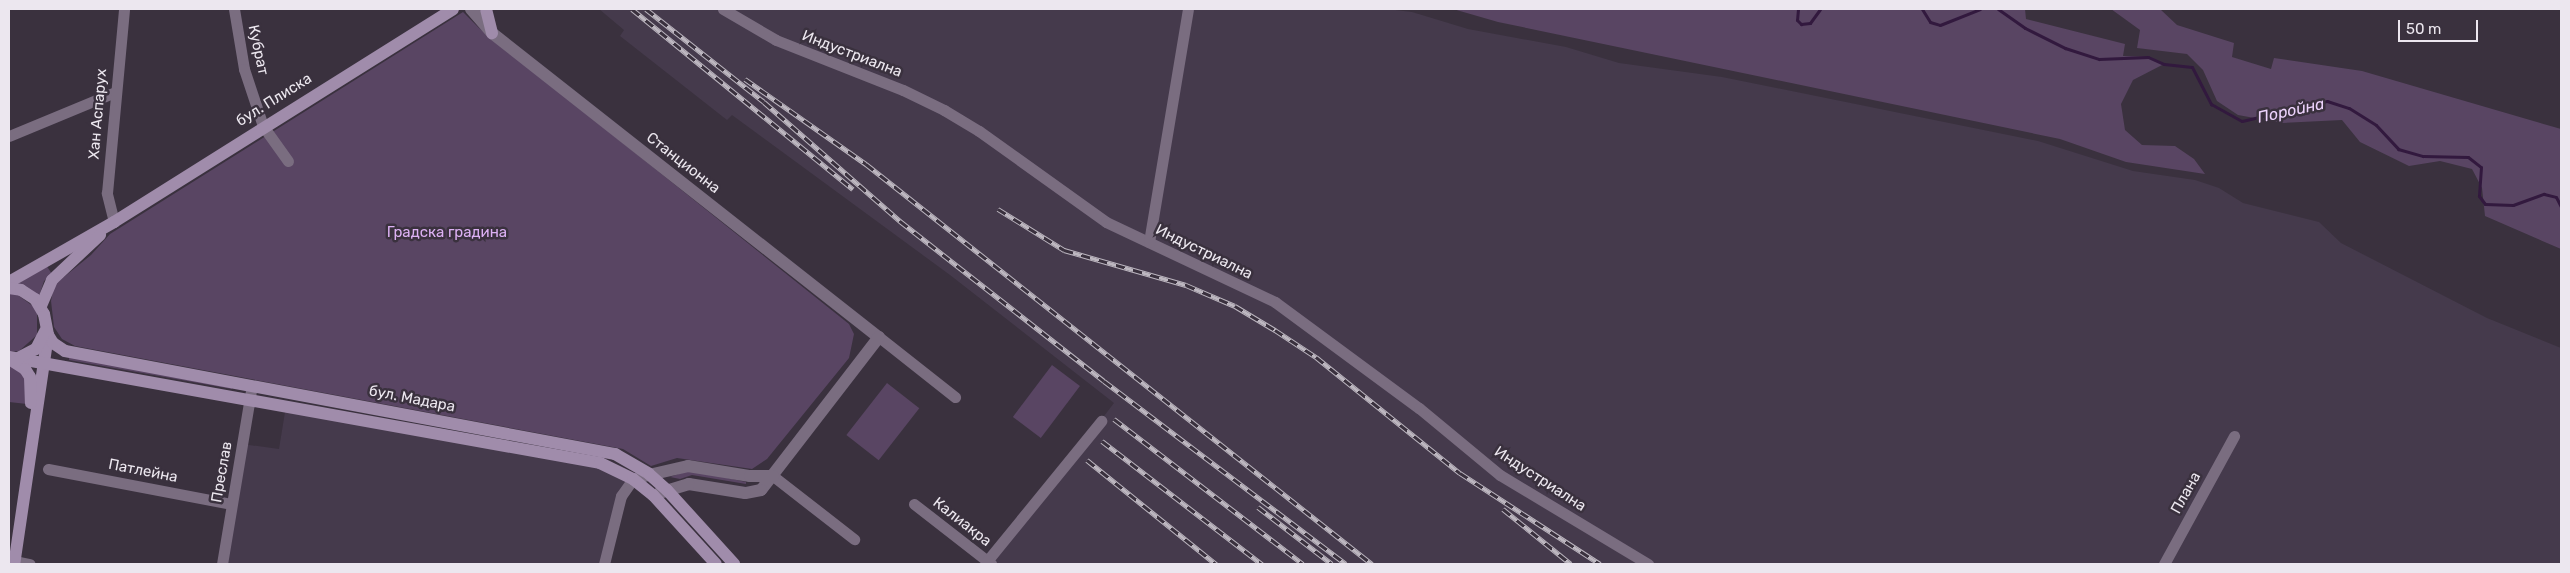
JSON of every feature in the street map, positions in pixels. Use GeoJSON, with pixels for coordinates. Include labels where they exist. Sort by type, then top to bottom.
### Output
{"type":"FeatureCollection","features":[{"type":"Feature","properties":{"kind":"main road","name":"бул. Плиска"},"geometry":{"type":"LineString","coordinates":[[9,282],[114,222],[453,9]]}},
{"type":"Feature","properties":{"kind":"main road"},"geometry":{"type":"LineString","coordinates":[[486,9],[492,33]]}},
{"type":"Feature","properties":{"kind":"main road","name":"бул. Плиска"},"geometry":{"type":"LineString","coordinates":[[40,306],[52,280],[114,222]]}},
{"type":"Feature","properties":{"kind":"main road"},"geometry":{"type":"LineString","coordinates":[[9,288],[28,294],[40,306],[48,335],[14,563]]}},
{"type":"Feature","properties":{"kind":"main road"},"geometry":{"type":"LineString","coordinates":[[12,358],[28,355],[42,341],[45,322]]}},
{"type":"Feature","properties":{"kind":"main road","name":"бул. Мадара"},"geometry":{"type":"LineString","coordinates":[[48,335],[53,343],[65,351],[605,451],[626,459],[650,474],[667,490],[734,564]]}},
{"type":"Feature","properties":{"kind":"main road"},"geometry":{"type":"LineString","coordinates":[[12,358],[25,369],[32,385],[28,466]]}},
{"type":"Feature","properties":{"kind":"main road","name":"бул. Мадара"},"geometry":{"type":"LineString","coordinates":[[12,358],[45,362],[600,463],[633,479],[653,495],[716,564]]}},
{"type":"Feature","properties":{"kind":"street","name":"Хан Аспарух"},"geometry":{"type":"LineString","coordinates":[[114,222],[107,193],[124,9]]}},
{"type":"Feature","properties":{"kind":"street","name":"Кубрат"},"geometry":{"type":"LineString","coordinates":[[234,9],[244,69],[264,126],[288,161]]}},
{"type":"Feature","properties":{"kind":"street","name":"Станционна"},"geometry":{"type":"LineString","coordinates":[[471,9],[492,33],[955,397]]}},
{"type":"Feature","properties":{"kind":"street","name":"Индустриална"},"geometry":{"type":"LineString","coordinates":[[723,9],[776,40],[903,90],[944,110],[979,131],[1084,209],[1275,302],[1411,402],[1500,475],[1648,564]]}},
{"type":"Feature","properties":{"kind":"street"},"geometry":{"type":"LineString","coordinates":[[1149,242],[1188,9]]}},
{"type":"Feature","properties":{"kind":"street"},"geometry":{"type":"LineString","coordinates":[[9,136],[115,92]]}},
{"type":"Feature","properties":{"kind":"street"},"geometry":{"type":"LineString","coordinates":[[653,495],[689,484],[754,492],[761,490],[879,338]]}},
{"type":"Feature","properties":{"kind":"street","name":"Преслав"},"geometry":{"type":"LineString","coordinates":[[222,564],[252,386]]}},
{"type":"Feature","properties":{"kind":"street"},"geometry":{"type":"LineString","coordinates":[[989,563],[1100,421]]}},
{"type":"Feature","properties":{"kind":"street","name":"Плана"},"geometry":{"type":"LineString","coordinates":[[2164,564],[2234,436]]}},
{"type":"Feature","properties":{"kind":"street"},"geometry":{"type":"LineString","coordinates":[[604,564],[621,496],[633,479],[688,466],[750,476],[773,476],[854,539]]}},
{"type":"Feature","properties":{"kind":"street","name":"Патлейна"},"geometry":{"type":"LineString","coordinates":[[48,469],[231,504]]}},
{"type":"Feature","properties":{"kind":"street","name":"Калиакра"},"geometry":{"type":"LineString","coordinates":[[914,504],[989,563]]}},
{"type":"Feature","properties":{"kind":"street"},"geometry":{"type":"LineString","coordinates":[[14,563],[30,564]]}},
{"type":"Feature","properties":{"kind":"shaded area"},"geometry":{"type":"Polygon","coordinates":[[[599,9],[1387,9],[1412,12],[1468,29],[1566,47],[1619,63],[1722,77],[2038,141],[2133,171],[2195,180],[2219,188],[2243,203],[2319,222],[2341,243],[2487,318],[2561,348],[2561,564],[991,564],[1114,403],[950,275],[732,115],[727,120],[620,36],[624,30],[599,9]]]}},
{"type":"Feature","properties":{"kind":"shaded area"},"geometry":{"type":"Polygon","coordinates":[[[286,406],[600,463],[633,479],[621,496],[604,564],[222,564],[242,444],[279,449],[286,406]]]}},
{"type":"Feature","properties":{"kind":"green space"},"geometry":{"type":"Polygon","coordinates":[[[1453,9],[2025,9],[2026,19],[2125,44],[2123,56],[2148,57],[2164,64],[2133,80],[2121,104],[2125,130],[2142,145],[2175,146],[2194,159],[2205,174],[2126,162],[2060,139],[1498,22],[1453,9]]]}},
{"type":"Feature","properties":{"kind":"green space"},"geometry":{"type":"Polygon","coordinates":[[[2111,9],[2160,9],[2177,25],[2234,43],[2232,57],[2271,69],[2274,58],[2362,71],[2561,129],[2561,249],[2485,216],[2482,188],[2472,169],[2440,161],[2409,166],[2360,142],[2342,120],[2282,123],[2238,115],[2217,101],[2203,70],[2187,54],[2137,48],[2140,30],[2111,9]]]}},
{"type":"Feature","properties":{"kind":"green space","name":"Градска градина"},"geometry":{"type":"Polygon","coordinates":[[[463,12],[479,28],[849,324],[854,334],[849,358],[767,459],[752,469],[677,458],[651,466],[623,449],[75,346],[62,339],[54,327],[51,301],[54,285],[91,255],[110,234],[463,12]]]}},
{"type":"Feature","properties":{"kind":"green space"},"geometry":{"type":"Polygon","coordinates":[[[46,265],[52,274],[44,281],[39,296],[16,285],[46,265]]]}},
{"type":"Feature","properties":{"kind":"green space"},"geometry":{"type":"Polygon","coordinates":[[[15,293],[37,309],[37,335],[19,351],[9,352],[9,294],[15,293]]]}},
{"type":"Feature","properties":{"kind":"green space"},"geometry":{"type":"Polygon","coordinates":[[[69,357],[232,387],[232,389],[69,360],[69,357]]]}},
{"type":"Feature","properties":{"kind":"green space"},"geometry":{"type":"Polygon","coordinates":[[[9,363],[23,372],[28,385],[27,404],[9,402],[9,363]]]}},
{"type":"Feature","properties":{"kind":"green space"},"geometry":{"type":"Polygon","coordinates":[[[1052,365],[1080,386],[1041,438],[1013,417],[1052,365]]]}},
{"type":"Feature","properties":{"kind":"green space"},"geometry":{"type":"Polygon","coordinates":[[[887,383],[919,408],[879,460],[846,435],[887,383]]]}},
{"type":"Feature","properties":{"kind":"green space"},"geometry":{"type":"Polygon","coordinates":[[[690,470],[746,482],[746,484],[692,475],[680,479],[670,477],[690,470]]]}},
{"type":"Feature","properties":{"kind":"waterway","name":"Поройна"},"geometry":{"type":"LineString","coordinates":[[1798,9],[1797,20],[1801,24],[1810,23],[1820,9]]}},
{"type":"Feature","properties":{"kind":"waterway","name":"Поройна"},"geometry":{"type":"LineString","coordinates":[[1922,9],[1930,22],[1940,25],[1980,9]]}},
{"type":"Feature","properties":{"kind":"waterway","name":"Поройна"},"geometry":{"type":"LineString","coordinates":[[1998,9],[2025,28],[2065,48],[2099,59],[2148,57],[2164,64],[2192,67],[2211,104],[2242,121],[2327,101],[2349,108],[2376,125],[2398,149],[2423,156],[2468,157],[2481,167],[2479,196],[2485,204],[2513,205],[2544,194],[2556,197],[2561,207]]}},
{"type":"Feature","properties":{"kind":"railway"},"geometry":{"type":"LineString","coordinates":[[632,9],[853,189]]}},
{"type":"Feature","properties":{"kind":"railway"},"geometry":{"type":"LineString","coordinates":[[646,9],[764,102],[900,221],[1104,381],[1346,564]]}},
{"type":"Feature","properties":{"kind":"railway"},"geometry":{"type":"LineString","coordinates":[[745,79],[866,164],[1372,564]]}},
{"type":"Feature","properties":{"kind":"railway"},"geometry":{"type":"LineString","coordinates":[[998,209],[1064,250],[1186,285],[1235,306],[1316,357],[1460,473],[1600,564]]}},
{"type":"Feature","properties":{"kind":"railway"},"geometry":{"type":"LineString","coordinates":[[1114,419],[1303,564]]}},
{"type":"Feature","properties":{"kind":"railway"},"geometry":{"type":"LineString","coordinates":[[1102,441],[1262,564]]}},
{"type":"Feature","properties":{"kind":"railway"},"geometry":{"type":"LineString","coordinates":[[1087,460],[1216,564]]}},
{"type":"Feature","properties":{"kind":"railway"},"geometry":{"type":"LineString","coordinates":[[1258,507],[1332,564]]}},
{"type":"Feature","properties":{"kind":"railway"},"geometry":{"type":"LineString","coordinates":[[1503,509],[1571,564]]}}]}
